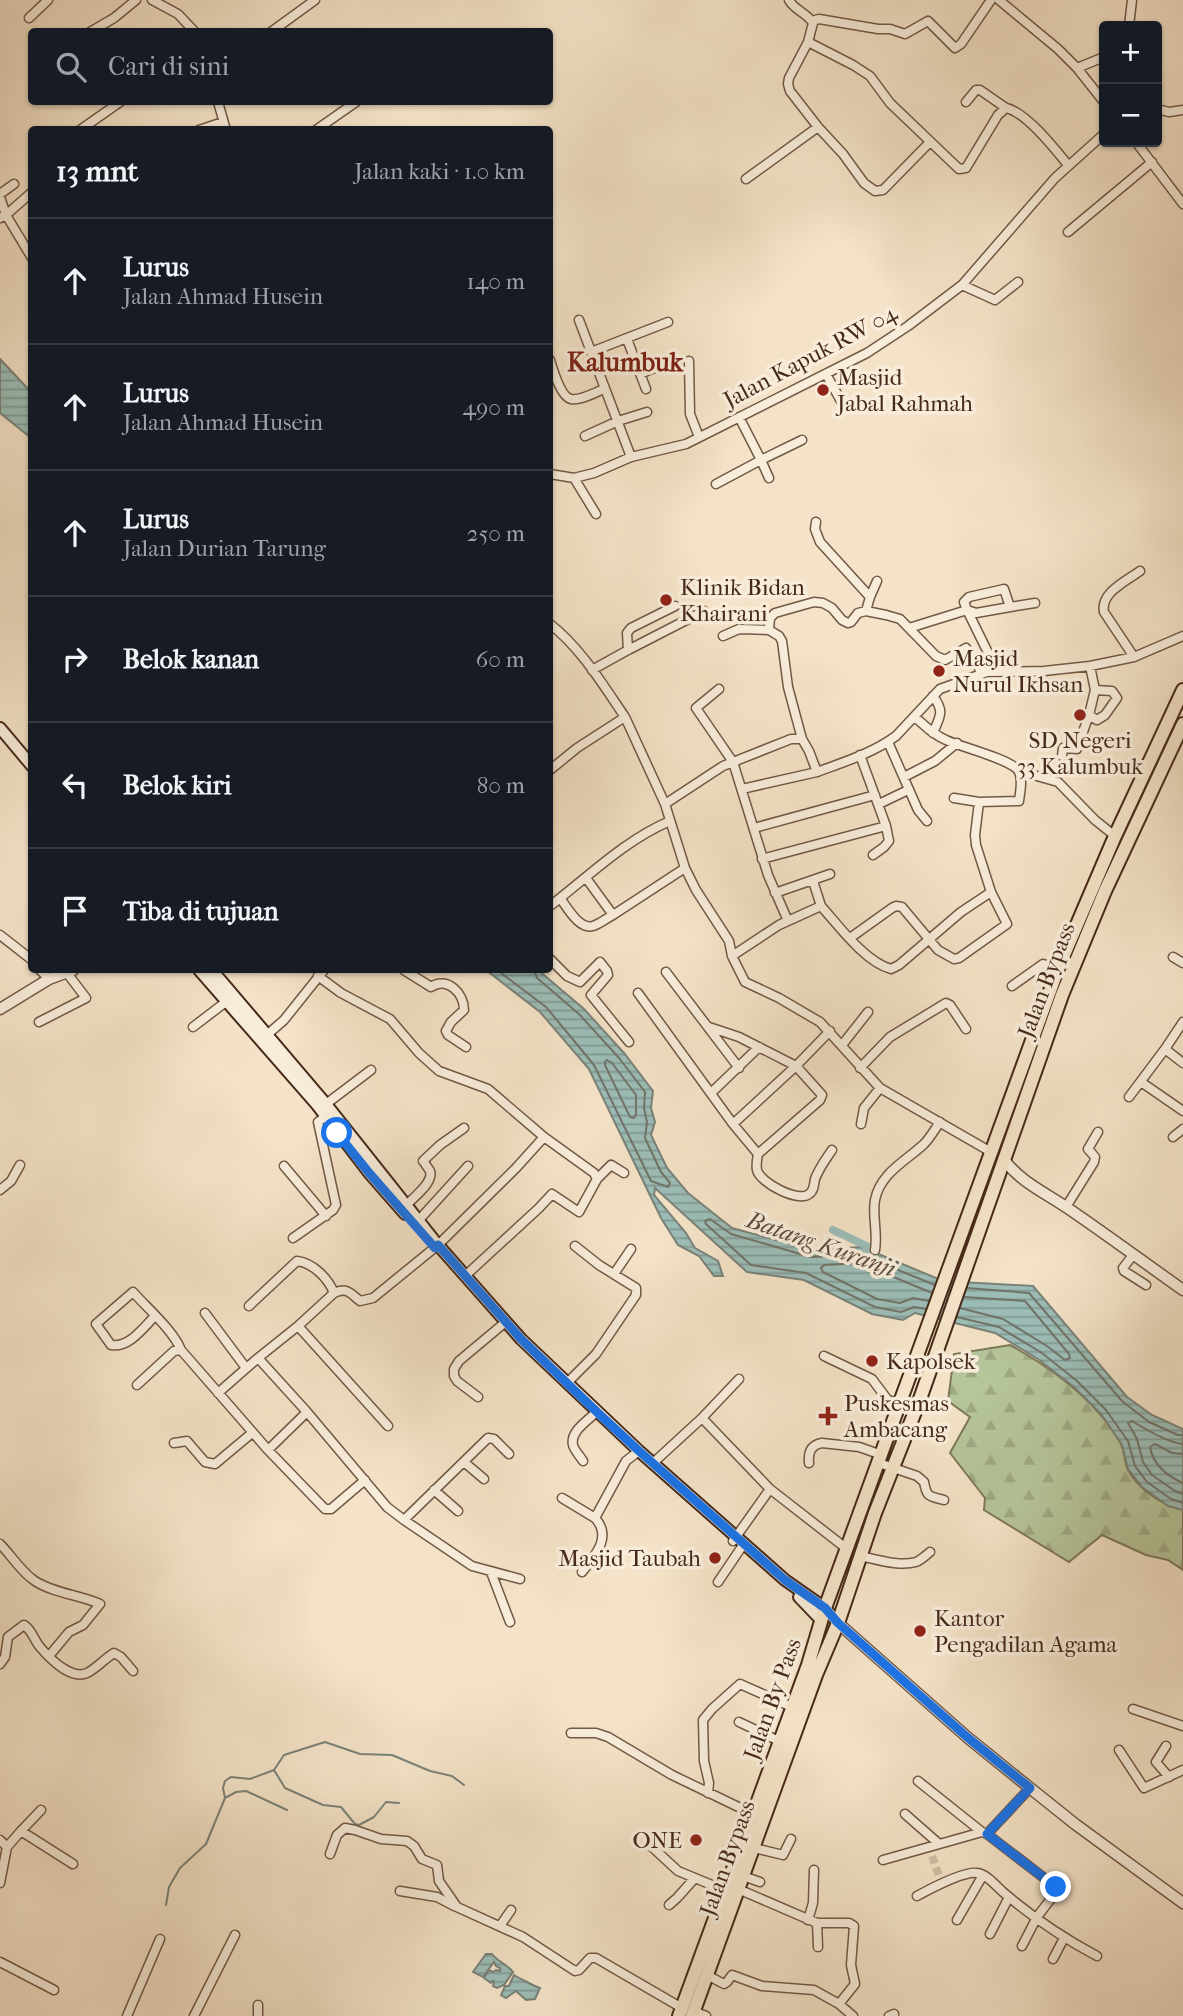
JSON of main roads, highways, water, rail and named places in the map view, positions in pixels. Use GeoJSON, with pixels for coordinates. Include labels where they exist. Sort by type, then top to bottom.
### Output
{"type":"FeatureCollection","features":[{"type":"Feature","properties":{"kind":"highway"},"geometry":{"type":"LineString","coordinates":[[1096,896],[1115,836],[1183,690]]}},
{"type":"Feature","properties":{"kind":"highway","name":"Jalan Bypass"},"geometry":{"type":"LineString","coordinates":[[690,2013],[707,1975],[754,1848],[755,1820],[838,1623],[860,1556],[920,1399],[1096,896],[1183,724]]}},
{"type":"Feature","properties":{"kind":"highway","name":"Jalan By Pass"},"geometry":{"type":"LineString","coordinates":[[690,2013],[724,1890],[755,1820],[779,1741],[991,1152],[1058,969],[1096,896]]}},
{"type":"Feature","properties":{"kind":"main road"},"geometry":{"type":"LineString","coordinates":[[0,728],[28,761]]}},
{"type":"Feature","properties":{"kind":"main road"},"geometry":{"type":"LineString","coordinates":[[202,973],[268,1034],[407,1205],[437,1247],[522,1348],[635,1454],[806,1603],[838,1623]]}},
{"type":"Feature","properties":{"kind":"main road"},"geometry":{"type":"LineString","coordinates":[[214,973],[226,996],[370,1174],[521,1339],[737,1542]]}},
{"type":"Feature","properties":{"kind":"water"},"geometry":{"type":"Polygon","coordinates":[[[0,359],[28,389],[28,436],[0,413],[0,359]]]}},
{"type":"Feature","properties":{"kind":"water"},"geometry":{"type":"Polygon","coordinates":[[[490,973],[542,973],[584,1009],[624,1053],[653,1091],[651,1108],[655,1122],[651,1135],[667,1168],[688,1193],[732,1228],[812,1250],[862,1247],[943,1281],[1033,1286],[1127,1397],[1152,1415],[1183,1429],[1183,1510],[1168,1506],[1142,1487],[1128,1469],[1122,1445],[1101,1414],[1073,1386],[1038,1359],[995,1333],[915,1313],[903,1320],[872,1314],[804,1280],[747,1272],[655,1188],[654,1195],[695,1248],[718,1261],[723,1276],[714,1276],[699,1256],[678,1245],[661,1218],[589,1069],[540,1012],[490,973]]]}},
{"type":"Feature","properties":{"kind":"water"},"geometry":{"type":"Polygon","coordinates":[[[486,1954],[492,1954],[513,1972],[504,1985],[497,1988],[493,1986],[493,1981],[491,1983],[484,1978],[489,1970],[500,1971],[494,1962],[483,1977],[473,1972],[486,1954]]]}},
{"type":"Feature","properties":{"kind":"water"},"geometry":{"type":"Polygon","coordinates":[[[514,1975],[540,1988],[535,1999],[526,2000],[516,1991],[506,1998],[501,1995],[514,1975]]]}},
{"type":"Feature","properties":{"kind":"waterway","name":"Batang Kuranji"},"geometry":{"type":"LineString","coordinates":[[833,1230],[875,1250],[874,1254]]}},
{"type":"Feature","properties":{"kind":"waterway"},"geometry":{"type":"LineString","coordinates":[[225,1798],[223,1788],[225,1781],[231,1777],[250,1779],[274,1770],[284,1755],[325,1742],[360,1754],[392,1755],[430,1771],[452,1776],[464,1785]]}},
{"type":"Feature","properties":{"kind":"waterway"},"geometry":{"type":"LineString","coordinates":[[274,1770],[285,1788],[323,1805],[341,1807],[355,1824],[359,1825],[374,1817],[386,1802],[399,1803]]}},
{"type":"Feature","properties":{"kind":"waterway"},"geometry":{"type":"LineString","coordinates":[[166,1905],[169,1887],[180,1868],[206,1844],[225,1798],[236,1792],[246,1791],[287,1810]]}},
{"type":"Feature","properties":{"kind":"tunnel"},"geometry":{"type":"LineString","coordinates":[[932,1856],[939,1876]]}},
{"type":"Feature","properties":{"kind":"place","name":"Masjid Jabal Rahmah"},"geometry":{"type":"Point","coordinates":[823,390]}},
{"type":"Feature","properties":{"kind":"place","name":"Klinik Bidan Khairani"},"geometry":{"type":"Point","coordinates":[666,600]}},
{"type":"Feature","properties":{"kind":"place","name":"Masjid Nurul Ikhsan"},"geometry":{"type":"Point","coordinates":[939,671]}},
{"type":"Feature","properties":{"kind":"place","name":"SD Negeri 33 Kalumbuk"},"geometry":{"type":"Point","coordinates":[1080,715]}},
{"type":"Feature","properties":{"kind":"place","name":"Kapolsek"},"geometry":{"type":"Point","coordinates":[872,1361]}},
{"type":"Feature","properties":{"kind":"place","name":"Puskesmas Ambacang"},"geometry":{"type":"Point","coordinates":[828,1416]}},
{"type":"Feature","properties":{"kind":"place","name":"Masjid Taubah"},"geometry":{"type":"Point","coordinates":[715,1558]}},
{"type":"Feature","properties":{"kind":"place","name":"Kantor Pengadilan Agama"},"geometry":{"type":"Point","coordinates":[920,1631]}},
{"type":"Feature","properties":{"kind":"place","name":"ONE"},"geometry":{"type":"Point","coordinates":[696,1840]}},
{"type":"Feature","properties":{"kind":"district","name":"Kalumbuk"},"geometry":{"type":"Point","coordinates":[625,362]}}]}
